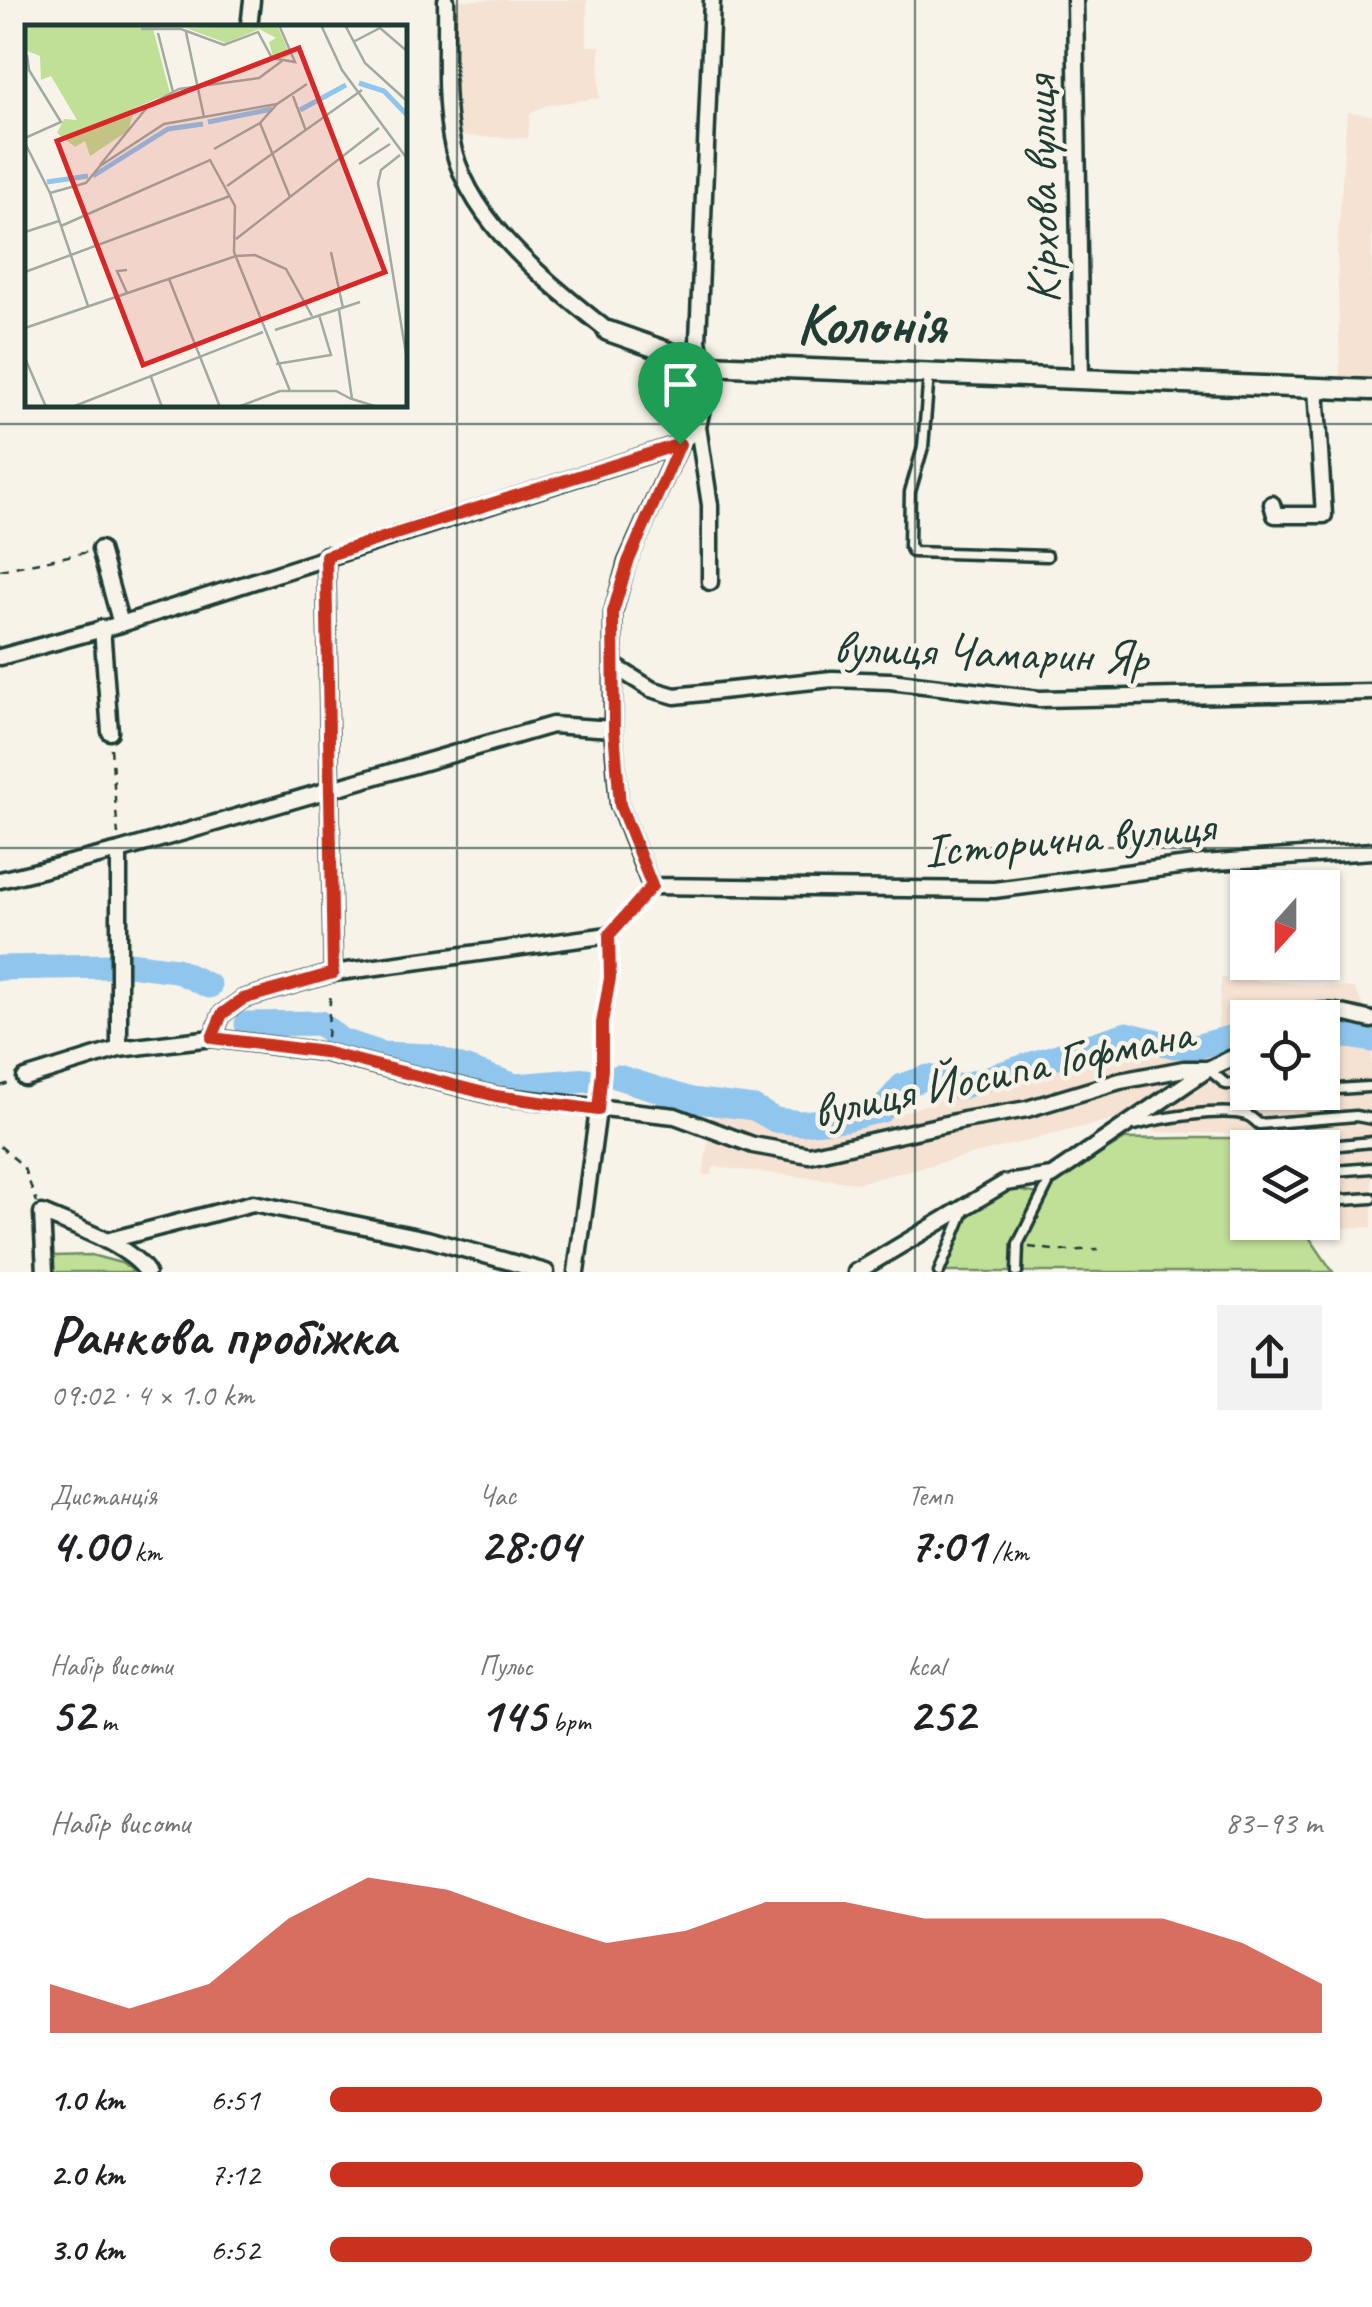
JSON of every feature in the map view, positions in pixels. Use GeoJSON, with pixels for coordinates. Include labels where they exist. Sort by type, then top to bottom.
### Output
{"type":"FeatureCollection","features":[{"type":"Feature","properties":{"kind":"street"},"geometry":{"type":"LineString","coordinates":[[250,25],[252,0]]}},
{"type":"Feature","properties":{"kind":"street"},"geometry":{"type":"LineString","coordinates":[[446,0],[450,136],[465,177],[480,205],[520,258],[608,330],[706,366],[1372,390]]}},
{"type":"Feature","properties":{"kind":"street"},"geometry":{"type":"LineString","coordinates":[[710,582],[710,505],[698,427],[707,385],[698,340],[712,0]]}},
{"type":"Feature","properties":{"kind":"street","name":"Кірхова вулиця"},"geometry":{"type":"LineString","coordinates":[[1075,0],[1081,380]]}},
{"type":"Feature","properties":{"kind":"street"},"geometry":{"type":"LineString","coordinates":[[1272,504],[1275,515],[1324,515],[1316,388]]}},
{"type":"Feature","properties":{"kind":"street"},"geometry":{"type":"LineString","coordinates":[[652,886],[620,805],[614,729],[613,612],[628,562],[680,444],[698,427]]}},
{"type":"Feature","properties":{"kind":"street"},"geometry":{"type":"LineString","coordinates":[[0,657],[120,624],[680,444]]}},
{"type":"Feature","properties":{"kind":"street"},"geometry":{"type":"LineString","coordinates":[[100,550],[120,624]]}},
{"type":"Feature","properties":{"kind":"street"},"geometry":{"type":"LineString","coordinates":[[326,556],[333,973]]}},
{"type":"Feature","properties":{"kind":"street"},"geometry":{"type":"LineString","coordinates":[[102,628],[110,732]]}},
{"type":"Feature","properties":{"kind":"street","name":"вулиця Чамарин Яр"},"geometry":{"type":"LineString","coordinates":[[616,667],[651,689],[675,696],[832,679],[890,681],[1039,700],[1372,692]]}},
{"type":"Feature","properties":{"kind":"street"},"geometry":{"type":"LineString","coordinates":[[0,880],[119,851],[552,725],[614,729]]}},
{"type":"Feature","properties":{"kind":"street"},"geometry":{"type":"LineString","coordinates":[[118,1048],[119,851]]}},
{"type":"Feature","properties":{"kind":"street","name":"Історична вулиця"},"geometry":{"type":"LineString","coordinates":[[652,886],[994,890],[1203,862],[1372,852]]}},
{"type":"Feature","properties":{"kind":"street"},"geometry":{"type":"LineString","coordinates":[[212,1038],[222,1014],[243,999],[333,973],[609,935]]}},
{"type":"Feature","properties":{"kind":"street"},"geometry":{"type":"LineString","coordinates":[[1340,1014],[1372,1020]]}},
{"type":"Feature","properties":{"kind":"street","name":"вулиця Йосипа Гофмана"},"geometry":{"type":"LineString","coordinates":[[25,1078],[118,1048],[212,1038],[324,1052],[496,1096],[675,1116],[752,1145],[809,1155],[1027,1109],[1120,1081],[1208,1068],[1230,1059]]}},
{"type":"Feature","properties":{"kind":"street"},"geometry":{"type":"LineString","coordinates":[[856,1272],[1005,1183],[1052,1176],[1208,1068]]}},
{"type":"Feature","properties":{"kind":"street"},"geometry":{"type":"LineString","coordinates":[[576,1272],[598,1110]]}},
{"type":"Feature","properties":{"kind":"street"},"geometry":{"type":"LineString","coordinates":[[106,1241],[254,1204],[427,1239],[546,1272]]}},
{"type":"Feature","properties":{"kind":"street"},"geometry":{"type":"LineString","coordinates":[[45,1272],[42,1213],[106,1241],[141,1263],[146,1272]]}},
{"type":"Feature","properties":{"kind":"lane"},"geometry":{"type":"LineString","coordinates":[[929,374],[923,447],[910,492],[909,545],[913,552],[1047,556]]}},
{"type":"Feature","properties":{"kind":"lane"},"geometry":{"type":"LineString","coordinates":[[609,935],[652,886]]}},
{"type":"Feature","properties":{"kind":"lane"},"geometry":{"type":"LineString","coordinates":[[1208,1068],[1230,1084]]}},
{"type":"Feature","properties":{"kind":"lane"},"geometry":{"type":"LineString","coordinates":[[1340,1088],[1368,1086]]}},
{"type":"Feature","properties":{"kind":"lane"},"geometry":{"type":"LineString","coordinates":[[1126,1128],[1181,1116],[1246,1115],[1259,1124],[1356,1116],[1372,1119]]}},
{"type":"Feature","properties":{"kind":"lane"},"geometry":{"type":"LineString","coordinates":[[1340,1145],[1372,1142]]}},
{"type":"Feature","properties":{"kind":"lane"},"geometry":{"type":"LineString","coordinates":[[1340,1171],[1372,1168]]}},
{"type":"Feature","properties":{"kind":"lane"},"geometry":{"type":"LineString","coordinates":[[1017,1272],[1018,1244],[1052,1176]]}},
{"type":"Feature","properties":{"kind":"lane"},"geometry":{"type":"LineString","coordinates":[[1340,1201],[1372,1198]]}},
{"type":"Feature","properties":{"kind":"lane"},"geometry":{"type":"LineString","coordinates":[[939,1272],[965,1207]]}},
{"type":"Feature","properties":{"kind":"path"},"geometry":{"type":"LineString","coordinates":[[0,570],[100,550]]}},
{"type":"Feature","properties":{"kind":"path"},"geometry":{"type":"LineString","coordinates":[[110,732],[119,851]]}},
{"type":"Feature","properties":{"kind":"path"},"geometry":{"type":"LineString","coordinates":[[598,1110],[602,1023],[610,978],[609,935]]}},
{"type":"Feature","properties":{"kind":"path"},"geometry":{"type":"LineString","coordinates":[[327,1035],[333,973]]}},
{"type":"Feature","properties":{"kind":"path"},"geometry":{"type":"LineString","coordinates":[[0,1146],[23,1166],[42,1213]]}},
{"type":"Feature","properties":{"kind":"path"},"geometry":{"type":"LineString","coordinates":[[1018,1244],[1062,1251],[1098,1249]]}},
{"type":"Feature","properties":{"kind":"shaded area"},"geometry":{"type":"Polygon","coordinates":[[[454,0],[587,0],[587,46],[600,46],[599,98],[547,105],[530,114],[528,138],[454,136],[454,0]]]}},
{"type":"Feature","properties":{"kind":"shaded area"},"geometry":{"type":"Polygon","coordinates":[[[1347,112],[1372,115],[1372,378],[1340,377],[1337,251],[1347,112]]]}},
{"type":"Feature","properties":{"kind":"shaded area"},"geometry":{"type":"Polygon","coordinates":[[[1221,978],[1354,988],[1372,1022],[1372,1227],[1340,1228],[1340,1130],[1155,1132],[1143,1112],[858,1183],[713,1167],[711,1175],[703,1175],[713,1108],[800,1130],[881,1120],[963,1092],[1074,1062],[1174,1050],[1217,1040],[1221,978]]]}},
{"type":"Feature","properties":{"kind":"green space"},"geometry":{"type":"Polygon","coordinates":[[[1230,1138],[1230,1240],[1311,1240],[1333,1272],[944,1272],[968,1210],[1003,1188],[1045,1195],[1054,1183],[1125,1139],[1230,1138]]]}},
{"type":"Feature","properties":{"kind":"green space"},"geometry":{"type":"Polygon","coordinates":[[[91,1255],[121,1263],[136,1272],[54,1272],[54,1256],[91,1255]]]}},
{"type":"Feature","properties":{"kind":"waterway"},"geometry":{"type":"LineString","coordinates":[[129,964],[176,970],[209,986]]}},
{"type":"Feature","properties":{"kind":"waterway"},"geometry":{"type":"LineString","coordinates":[[0,968],[109,966]]}},
{"type":"Feature","properties":{"kind":"waterway"},"geometry":{"type":"LineString","coordinates":[[247,1024],[320,1023],[340,1040],[382,1054],[429,1056],[516,1086],[587,1080]]}},
{"type":"Feature","properties":{"kind":"waterway"},"geometry":{"type":"LineString","coordinates":[[618,1077],[691,1100],[754,1108],[775,1120],[801,1123],[882,1110],[902,1086],[928,1077],[960,1087],[1127,1034],[1195,1047],[1230,1038]]}},
{"type":"Feature","properties":{"kind":"waterway"},"geometry":{"type":"LineString","coordinates":[[1340,1036],[1372,1040]]}},
{"type":"Feature","properties":{"kind":"district","name":"Колонія"},"geometry":{"type":"Point","coordinates":[871,323]}},
{"type":"Feature","properties":{"kind":"route"},"geometry":{"type":"LineString","coordinates":[[680,444],[628,562],[613,612],[614,729],[620,805],[652,886],[609,935],[610,978],[602,1023],[598,1110],[496,1096],[324,1052],[212,1038],[222,1014],[243,999],[333,973],[326,556],[680,444]]}}]}
